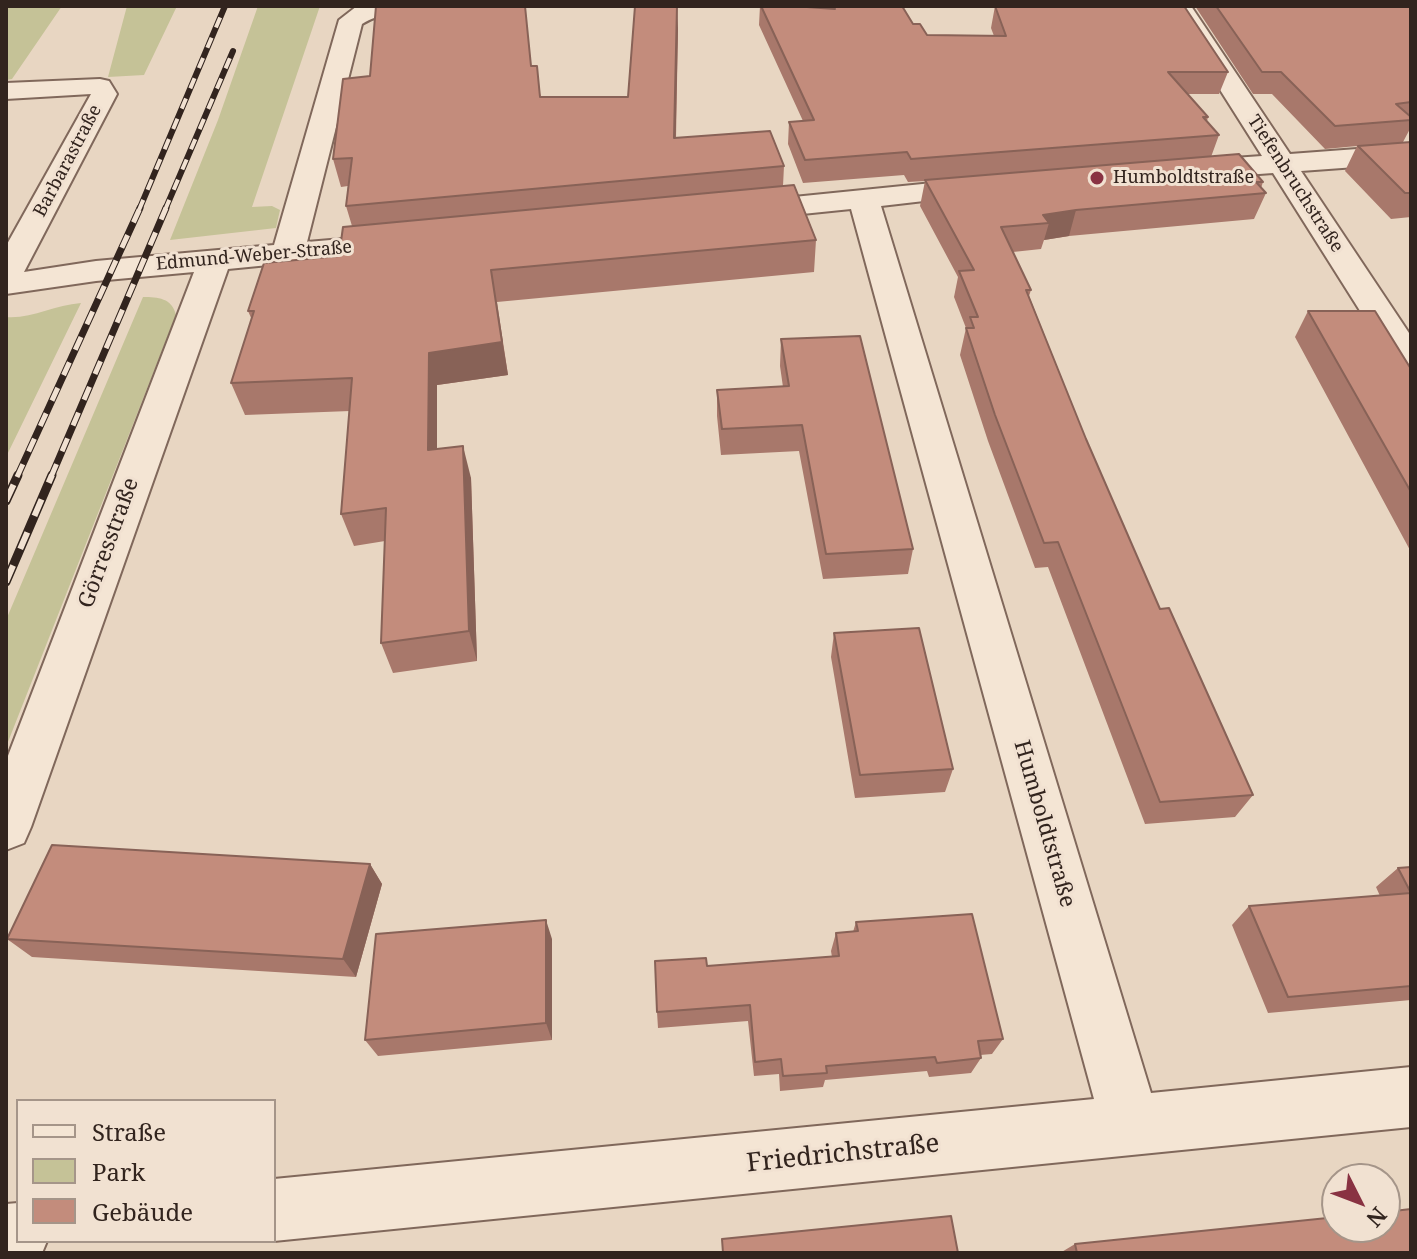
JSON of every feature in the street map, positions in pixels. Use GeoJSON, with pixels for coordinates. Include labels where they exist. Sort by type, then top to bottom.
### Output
{"type":"FeatureCollection","features":[{"type":"Feature","properties":{"kind":"street"},"geometry":{"type":"LineString","coordinates":[[288,253],[351,20],[369,9],[410,6]]}},
{"type":"Feature","properties":{"kind":"street","name":"Tiefenbruchstraße"},"geometry":{"type":"LineString","coordinates":[[1179,6],[1411,363]]}},
{"type":"Feature","properties":{"kind":"street","name":"Barbarastraße"},"geometry":{"type":"LineString","coordinates":[[6,91],[89,86],[100,87],[104,94],[6,275]]}},
{"type":"Feature","properties":{"kind":"street"},"geometry":{"type":"LineString","coordinates":[[1159,173],[1411,154]]}},
{"type":"Feature","properties":{"kind":"street"},"geometry":{"type":"LineString","coordinates":[[714,214],[1006,185]]}},
{"type":"Feature","properties":{"kind":"street","name":"Humboldtstraße"},"geometry":{"type":"LineString","coordinates":[[864,200],[1131,1125]]}},
{"type":"Feature","properties":{"kind":"street","name":"Edmund-Weber-Straße"},"geometry":{"type":"LineString","coordinates":[[6,284],[96,271],[428,240]]}},
{"type":"Feature","properties":{"kind":"street","name":"Görresstraße"},"geometry":{"type":"LineString","coordinates":[[6,827],[215,260]]}},
{"type":"Feature","properties":{"kind":"street","name":"Friedrichstraße"},"geometry":{"type":"LineString","coordinates":[[276,1210],[1411,1097]]}},
{"type":"Feature","properties":{"kind":"green space"},"geometry":{"type":"Polygon","coordinates":[[[6,6],[62,6],[12,79],[6,80],[6,6]]]}},
{"type":"Feature","properties":{"kind":"green space"},"geometry":{"type":"Polygon","coordinates":[[[127,6],[177,6],[144,75],[108,77],[127,6]]]}},
{"type":"Feature","properties":{"kind":"green space"},"geometry":{"type":"Polygon","coordinates":[[[258,6],[320,6],[252,207],[272,206],[280,210],[276,228],[170,240],[218,120],[258,6]]]}},
{"type":"Feature","properties":{"kind":"green space"},"geometry":{"type":"Polygon","coordinates":[[[143,297],[168,302],[176,315],[6,747],[6,620],[143,297]]]}},
{"type":"Feature","properties":{"kind":"green space"},"geometry":{"type":"Polygon","coordinates":[[[81,303],[6,457],[6,317],[25,316],[81,303]]]}},
{"type":"Feature","properties":{"kind":"building"},"geometry":{"type":"Polygon","coordinates":[[[376,6],[525,6],[531,66],[537,66],[540,97],[628,97],[635,6],[677,6],[674,138],[770,131],[784,166],[346,206],[352,158],[333,159],[343,79],[370,76],[376,6]]]}},
{"type":"Feature","properties":{"kind":"building"},"geometry":{"type":"Polygon","coordinates":[[[761,6],[835,9],[833,6],[902,6],[913,24],[920,24],[927,35],[1006,36],[995,6],[1184,6],[1228,72],[1168,72],[1208,117],[1203,117],[1219,135],[911,159],[907,152],[805,160],[789,122],[814,120],[761,6]]]}},
{"type":"Feature","properties":{"kind":"building"},"geometry":{"type":"Polygon","coordinates":[[[1216,6],[1411,6],[1411,102],[1396,104],[1411,120],[1335,126],[1281,72],[1262,72],[1216,6]]]}},
{"type":"Feature","properties":{"kind":"building"},"geometry":{"type":"Polygon","coordinates":[[[1411,142],[1411,193],[1405,193],[1358,146],[1411,142]]]}},
{"type":"Feature","properties":{"kind":"building"},"geometry":{"type":"Polygon","coordinates":[[[1239,154],[1263,182],[1256,182],[1266,193],[1076,210],[1043,215],[1049,223],[1001,227],[1031,290],[1026,290],[1160,609],[1169,608],[1253,795],[1160,802],[1058,542],[1044,543],[995,415],[966,328],[974,328],[970,317],[978,317],[959,271],[974,270],[925,180],[1239,154]]]}},
{"type":"Feature","properties":{"kind":"building"},"geometry":{"type":"Polygon","coordinates":[[[794,185],[816,240],[491,270],[502,342],[429,353],[428,450],[463,446],[469,631],[381,643],[386,508],[341,514],[352,378],[231,383],[254,311],[248,311],[264,263],[339,256],[343,227],[794,185]]]}},
{"type":"Feature","properties":{"kind":"building"},"geometry":{"type":"Polygon","coordinates":[[[1308,311],[1375,311],[1411,369],[1411,492],[1308,311]]]}},
{"type":"Feature","properties":{"kind":"building"},"geometry":{"type":"Polygon","coordinates":[[[860,336],[913,549],[826,554],[802,425],[722,429],[717,390],[789,386],[781,339],[860,336]]]}},
{"type":"Feature","properties":{"kind":"building"},"geometry":{"type":"Polygon","coordinates":[[[919,628],[953,769],[860,775],[834,633],[919,628]]]}},
{"type":"Feature","properties":{"kind":"building"},"geometry":{"type":"Polygon","coordinates":[[[52,845],[370,864],[343,959],[7,939],[52,845]]]}},
{"type":"Feature","properties":{"kind":"building"},"geometry":{"type":"Polygon","coordinates":[[[1411,867],[1411,893],[1398,868],[1411,867]]]}},
{"type":"Feature","properties":{"kind":"building"},"geometry":{"type":"Polygon","coordinates":[[[1411,893],[1411,986],[1288,997],[1249,906],[1411,893]]]}},
{"type":"Feature","properties":{"kind":"building"},"geometry":{"type":"Polygon","coordinates":[[[972,914],[1003,1039],[978,1041],[981,1058],[937,1063],[935,1057],[826,1066],[827,1073],[783,1076],[781,1059],[755,1062],[750,1005],[657,1012],[655,961],[706,958],[707,966],[839,956],[836,933],[858,931],[856,922],[972,914]]]}},
{"type":"Feature","properties":{"kind":"building"},"geometry":{"type":"Polygon","coordinates":[[[546,920],[546,1023],[365,1040],[376,934],[546,920]]]}},
{"type":"Feature","properties":{"kind":"building"},"geometry":{"type":"Polygon","coordinates":[[[1411,1209],[1411,1253],[1077,1253],[1075,1244],[1321,1219],[1321,1243],[1401,1243],[1401,1210],[1411,1209]]]}},
{"type":"Feature","properties":{"kind":"building"},"geometry":{"type":"Polygon","coordinates":[[[951,1216],[958,1253],[723,1253],[722,1239],[951,1216]]]}},
{"type":"Feature","properties":{"kind":"railway"},"geometry":{"type":"LineString","coordinates":[[139,210],[225,6]]}},
{"type":"Feature","properties":{"kind":"railway"},"geometry":{"type":"LineString","coordinates":[[165,210],[233,51]]}},
{"type":"Feature","properties":{"kind":"railway"},"geometry":{"type":"LineString","coordinates":[[17,477],[140,208]]}},
{"type":"Feature","properties":{"kind":"railway"},"geometry":{"type":"LineString","coordinates":[[51,477],[166,208]]}},
{"type":"Feature","properties":{"kind":"railway"},"geometry":{"type":"LineString","coordinates":[[6,501],[18,475]]}},
{"type":"Feature","properties":{"kind":"railway"},"geometry":{"type":"LineString","coordinates":[[6,582],[52,475]]}},
{"type":"Feature","properties":{"kind":"place","name":"Humboldtstraße"},"geometry":{"type":"Point","coordinates":[1097,178]}}]}
